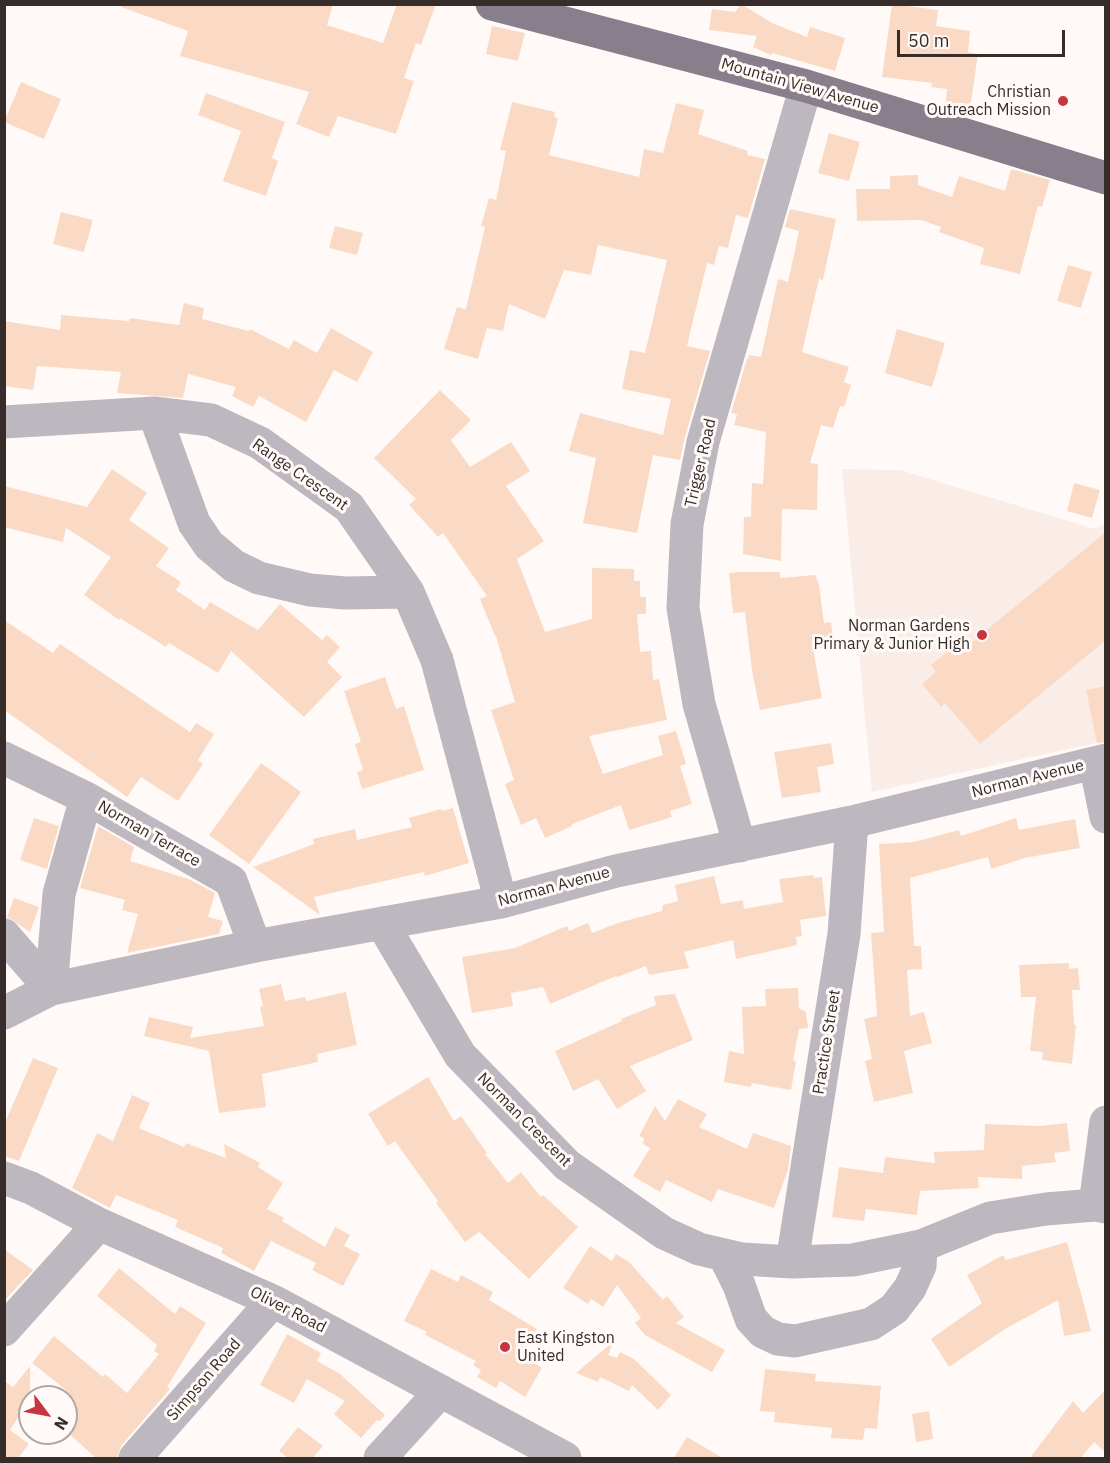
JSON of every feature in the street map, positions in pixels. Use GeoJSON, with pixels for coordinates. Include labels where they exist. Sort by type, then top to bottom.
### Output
{"type":"FeatureCollection","features":[{"type":"Feature","properties":{"kind":"main road","name":"Mountain View Avenue"},"geometry":{"type":"LineString","coordinates":[[492,4],[806,86],[1106,178]]}},
{"type":"Feature","properties":{"kind":"street","name":"Trigger Road"},"geometry":{"type":"LineString","coordinates":[[740,846],[699,704],[683,608],[687,524],[704,442],[806,86]]}},
{"type":"Feature","properties":{"kind":"street","name":"Range Crescent"},"geometry":{"type":"LineString","coordinates":[[4,422],[154,413],[211,420],[260,443],[349,507],[408,592],[437,660],[501,902]]}},
{"type":"Feature","properties":{"kind":"street"},"geometry":{"type":"LineString","coordinates":[[154,413],[194,523],[209,545],[234,566],[259,578],[310,590],[345,593],[408,592]]}},
{"type":"Feature","properties":{"kind":"street","name":"Norman Terrace"},"geometry":{"type":"LineString","coordinates":[[4,758],[86,798],[231,881],[255,946]]}},
{"type":"Feature","properties":{"kind":"street","name":"Norman Avenue"},"geometry":{"type":"LineString","coordinates":[[4,1013],[51,989],[255,946],[501,902],[616,871],[852,822],[1100,761]]}},
{"type":"Feature","properties":{"kind":"street"},"geometry":{"type":"LineString","coordinates":[[1100,761],[1106,817]]}},
{"type":"Feature","properties":{"kind":"street"},"geometry":{"type":"LineString","coordinates":[[51,989],[59,894],[86,798]]}},
{"type":"Feature","properties":{"kind":"street","name":"Practice Street"},"geometry":{"type":"LineString","coordinates":[[792,1262],[844,934],[852,822]]}},
{"type":"Feature","properties":{"kind":"street","name":"Norman Crescent"},"geometry":{"type":"LineString","coordinates":[[382,923],[460,1055],[567,1165],[664,1233],[699,1249],[724,1257],[792,1262],[852,1260],[921,1246],[990,1218],[1046,1209],[1100,1206]]}},
{"type":"Feature","properties":{"kind":"street"},"geometry":{"type":"LineString","coordinates":[[4,935],[51,989]]}},
{"type":"Feature","properties":{"kind":"street"},"geometry":{"type":"LineString","coordinates":[[1100,1206],[1106,1122]]}},
{"type":"Feature","properties":{"kind":"street","name":"Oliver Road"},"geometry":{"type":"LineString","coordinates":[[4,1178],[31,1188],[99,1224],[273,1301],[565,1458]]}},
{"type":"Feature","properties":{"kind":"street"},"geometry":{"type":"LineString","coordinates":[[4,1330],[99,1224]]}},
{"type":"Feature","properties":{"kind":"street"},"geometry":{"type":"LineString","coordinates":[[724,1257],[739,1285],[752,1319],[763,1332],[778,1339],[795,1341],[871,1323],[894,1309],[910,1288],[920,1266],[921,1246]]}},
{"type":"Feature","properties":{"kind":"street","name":"Simpson Road"},"geometry":{"type":"LineString","coordinates":[[135,1458],[273,1301]]}},
{"type":"Feature","properties":{"kind":"street"},"geometry":{"type":"LineString","coordinates":[[380,1458],[441,1391]]}},
{"type":"Feature","properties":{"kind":"shaded area","name":"Norman Gardens Primary & Junior High"},"geometry":{"type":"Polygon","coordinates":[[[842,469],[900,470],[1095,529],[1105,524],[1105,741],[872,792],[842,469]]]}},
{"type":"Feature","properties":{"kind":"building"},"geometry":{"type":"Polygon","coordinates":[[[121,4],[333,4],[327,25],[383,43],[397,4],[436,4],[421,45],[416,43],[404,78],[414,81],[396,134],[338,116],[329,137],[296,124],[309,92],[180,56],[188,31],[121,7],[121,4]]]}},
{"type":"Feature","properties":{"kind":"building"},"geometry":{"type":"Polygon","coordinates":[[[741,4],[772,23],[807,37],[810,27],[845,38],[835,71],[772,53],[771,55],[753,47],[757,36],[709,30],[712,9],[735,12],[741,4]]]}},
{"type":"Feature","properties":{"kind":"building"},"geometry":{"type":"Polygon","coordinates":[[[892,4],[938,10],[936,26],[970,31],[968,52],[978,54],[970,109],[945,106],[947,89],[931,87],[932,83],[882,77],[892,4]]]}},
{"type":"Feature","properties":{"kind":"building"},"geometry":{"type":"Polygon","coordinates":[[[492,26],[525,33],[518,61],[486,54],[492,26]]]}},
{"type":"Feature","properties":{"kind":"building"},"geometry":{"type":"Polygon","coordinates":[[[21,82],[61,99],[44,139],[4,122],[21,82]]]}},
{"type":"Feature","properties":{"kind":"building"},"geometry":{"type":"Polygon","coordinates":[[[206,93],[285,122],[272,158],[278,161],[266,196],[223,181],[241,131],[198,115],[206,93]]]}},
{"type":"Feature","properties":{"kind":"building"},"geometry":{"type":"Polygon","coordinates":[[[512,102],[555,112],[554,117],[558,118],[549,155],[639,177],[644,149],[663,153],[676,103],[704,110],[698,134],[748,151],[747,155],[765,159],[748,218],[736,215],[728,248],[719,246],[714,265],[707,263],[687,346],[710,351],[680,460],[653,455],[637,533],[583,523],[596,458],[569,451],[580,413],[663,435],[671,399],[622,389],[630,350],[645,353],[667,260],[598,245],[591,275],[564,270],[545,319],[509,304],[503,331],[487,328],[478,359],[444,349],[457,307],[466,309],[485,227],[481,226],[489,198],[496,200],[506,151],[500,150],[512,102]]]}},
{"type":"Feature","properties":{"kind":"building"},"geometry":{"type":"Polygon","coordinates":[[[829,133],[860,142],[849,181],[818,173],[829,133]]]}},
{"type":"Feature","properties":{"kind":"building"},"geometry":{"type":"Polygon","coordinates":[[[1011,169],[1050,180],[1042,207],[1038,206],[1020,274],[980,264],[984,248],[939,232],[941,227],[921,220],[857,221],[856,189],[890,189],[890,176],[918,175],[918,185],[952,197],[959,176],[1005,191],[1011,169]]]}},
{"type":"Feature","properties":{"kind":"building"},"geometry":{"type":"Polygon","coordinates":[[[790,209],[836,219],[823,280],[819,279],[802,352],[849,367],[844,382],[851,385],[844,407],[840,406],[833,428],[821,425],[810,463],[818,464],[817,510],[782,509],[781,561],[743,554],[744,517],[751,517],[752,483],[763,484],[766,432],[734,425],[737,414],[731,413],[749,355],[761,357],[778,279],[788,282],[799,231],[785,227],[790,209]]]}},
{"type":"Feature","properties":{"kind":"building"},"geometry":{"type":"Polygon","coordinates":[[[61,212],[93,220],[84,252],[53,244],[61,212]]]}},
{"type":"Feature","properties":{"kind":"building"},"geometry":{"type":"Polygon","coordinates":[[[335,226],[363,233],[357,255],[329,248],[335,226]]]}},
{"type":"Feature","properties":{"kind":"building"},"geometry":{"type":"Polygon","coordinates":[[[1068,265],[1092,272],[1081,308],[1057,301],[1068,265]]]}},
{"type":"Feature","properties":{"kind":"building"},"geometry":{"type":"Polygon","coordinates":[[[184,303],[204,308],[202,319],[249,331],[250,329],[289,349],[294,340],[317,353],[331,328],[373,352],[357,382],[334,370],[306,422],[259,396],[253,407],[232,396],[236,387],[188,374],[183,398],[117,393],[121,372],[37,366],[33,390],[4,386],[4,321],[60,330],[61,315],[129,321],[130,318],[179,325],[184,303]]]}},
{"type":"Feature","properties":{"kind":"building"},"geometry":{"type":"Polygon","coordinates":[[[897,329],[945,343],[932,387],[885,373],[897,329]]]}},
{"type":"Feature","properties":{"kind":"building"},"geometry":{"type":"Polygon","coordinates":[[[440,390],[471,420],[451,440],[470,467],[511,442],[530,471],[506,486],[544,541],[517,559],[545,632],[592,619],[592,568],[634,569],[634,581],[640,581],[640,597],[646,597],[646,614],[637,614],[640,652],[651,651],[653,680],[659,679],[667,720],[589,736],[603,774],[663,755],[658,736],[676,731],[686,764],[680,766],[692,804],[670,811],[672,817],[629,830],[621,805],[572,824],[545,838],[536,818],[521,825],[505,784],[514,780],[491,710],[515,702],[496,636],[480,599],[487,596],[443,533],[438,537],[409,505],[416,499],[374,458],[440,390]]]}},
{"type":"Feature","properties":{"kind":"building"},"geometry":{"type":"Polygon","coordinates":[[[112,469],[147,493],[129,520],[169,548],[156,566],[181,582],[176,590],[205,610],[210,602],[258,630],[280,604],[322,640],[327,635],[340,647],[327,662],[342,677],[304,717],[231,651],[218,673],[169,643],[166,647],[120,618],[119,620],[84,595],[111,557],[66,528],[63,542],[4,527],[4,486],[87,507],[112,469]]]}},
{"type":"Feature","properties":{"kind":"building"},"geometry":{"type":"Polygon","coordinates":[[[1074,483],[1100,490],[1092,518],[1067,511],[1074,483]]]}},
{"type":"Feature","properties":{"kind":"building"},"geometry":{"type":"Polygon","coordinates":[[[1106,532],[1106,640],[980,744],[945,703],[941,707],[922,684],[936,672],[931,665],[950,650],[955,656],[1106,532]]]}},
{"type":"Feature","properties":{"kind":"building"},"geometry":{"type":"Polygon","coordinates":[[[780,572],[780,578],[815,575],[819,585],[824,623],[831,622],[834,646],[813,649],[822,698],[760,710],[752,671],[745,612],[733,613],[729,573],[780,572]]]}},
{"type":"Feature","properties":{"kind":"building"},"geometry":{"type":"Polygon","coordinates":[[[4,620],[53,653],[60,644],[190,732],[196,723],[214,734],[198,760],[203,764],[178,801],[141,777],[127,797],[4,710],[4,620]]]}},
{"type":"Feature","properties":{"kind":"building"},"geometry":{"type":"Polygon","coordinates":[[[385,677],[396,709],[404,706],[424,770],[362,789],[357,772],[363,770],[355,744],[361,742],[344,691],[385,677]]]}},
{"type":"Feature","properties":{"kind":"building"},"geometry":{"type":"Polygon","coordinates":[[[1106,686],[1106,742],[1097,743],[1086,690],[1106,686]]]}},
{"type":"Feature","properties":{"kind":"building"},"geometry":{"type":"Polygon","coordinates":[[[831,743],[834,764],[817,767],[821,792],[782,798],[774,752],[831,743]]]}},
{"type":"Feature","properties":{"kind":"building"},"geometry":{"type":"Polygon","coordinates":[[[261,763],[301,792],[249,864],[209,835],[261,763]]]}},
{"type":"Feature","properties":{"kind":"building"},"geometry":{"type":"Polygon","coordinates":[[[453,808],[469,863],[425,876],[424,872],[314,897],[320,915],[253,867],[314,844],[313,839],[355,829],[357,840],[412,827],[409,818],[453,808]]]}},
{"type":"Feature","properties":{"kind":"building"},"geometry":{"type":"Polygon","coordinates":[[[34,818],[59,826],[47,869],[20,860],[34,818]]]}},
{"type":"Feature","properties":{"kind":"building"},"geometry":{"type":"Polygon","coordinates":[[[1016,818],[1019,830],[1075,819],[1080,848],[1025,858],[991,869],[988,857],[910,878],[914,946],[921,946],[922,969],[907,970],[910,1016],[924,1012],[932,1043],[904,1051],[913,1093],[874,1102],[865,1061],[872,1059],[864,1019],[877,1016],[871,933],[884,932],[879,844],[914,842],[959,830],[961,836],[1016,818]]]}},
{"type":"Feature","properties":{"kind":"building"},"geometry":{"type":"Polygon","coordinates":[[[98,826],[134,847],[130,861],[189,879],[215,893],[208,917],[223,921],[219,934],[127,953],[138,914],[122,910],[125,900],[80,888],[98,826]]]}},
{"type":"Feature","properties":{"kind":"building"},"geometry":{"type":"Polygon","coordinates":[[[813,875],[814,878],[822,877],[826,916],[800,920],[802,936],[796,937],[797,945],[736,959],[733,940],[684,952],[689,968],[649,975],[646,966],[550,1004],[543,987],[511,993],[513,1006],[472,1013],[462,957],[515,948],[567,926],[569,931],[588,923],[592,933],[662,911],[663,905],[678,901],[675,885],[714,876],[721,904],[743,900],[744,909],[783,902],[779,879],[813,875]]]}},
{"type":"Feature","properties":{"kind":"building"},"geometry":{"type":"Polygon","coordinates":[[[14,898],[39,907],[30,932],[7,917],[14,898]]]}},
{"type":"Feature","properties":{"kind":"building"},"geometry":{"type":"Polygon","coordinates":[[[1069,963],[1069,969],[1078,968],[1080,990],[1072,990],[1074,1025],[1076,1025],[1072,1064],[1042,1060],[1043,1052],[1030,1051],[1036,997],[1021,997],[1019,965],[1069,963]]]}},
{"type":"Feature","properties":{"kind":"building"},"geometry":{"type":"Polygon","coordinates":[[[281,984],[285,1001],[305,997],[306,1001],[346,992],[357,1045],[317,1054],[318,1062],[262,1074],[266,1107],[219,1113],[209,1051],[144,1036],[149,1017],[193,1027],[190,1038],[264,1026],[259,989],[281,984]]]}},
{"type":"Feature","properties":{"kind":"building"},"geometry":{"type":"Polygon","coordinates":[[[798,988],[799,1008],[806,1012],[808,1028],[799,1029],[793,1060],[796,1062],[791,1090],[752,1083],[751,1087],[724,1082],[729,1051],[744,1054],[742,1007],[766,1006],[765,989],[798,988]]]}},
{"type":"Feature","properties":{"kind":"building"},"geometry":{"type":"Polygon","coordinates":[[[675,994],[693,1040],[630,1066],[646,1091],[617,1109],[598,1079],[573,1091],[555,1051],[656,1005],[654,996],[675,994]]]}},
{"type":"Feature","properties":{"kind":"building"},"geometry":{"type":"Polygon","coordinates":[[[33,1058],[58,1068],[19,1161],[4,1156],[4,1125],[33,1058]]]}},
{"type":"Feature","properties":{"kind":"building"},"geometry":{"type":"Polygon","coordinates":[[[428,1077],[454,1121],[461,1116],[487,1153],[485,1154],[508,1183],[521,1172],[541,1197],[543,1195],[578,1227],[529,1279],[479,1232],[465,1242],[395,1141],[388,1146],[368,1114],[428,1077]]]}},
{"type":"Feature","properties":{"kind":"building"},"geometry":{"type":"Polygon","coordinates":[[[132,1095],[150,1103],[139,1128],[184,1147],[186,1143],[226,1158],[224,1144],[260,1163],[258,1167],[283,1183],[267,1209],[284,1218],[282,1221],[325,1247],[335,1227],[350,1235],[344,1246],[360,1254],[343,1286],[312,1270],[316,1263],[271,1241],[254,1271],[221,1253],[223,1248],[175,1227],[178,1220],[116,1195],[110,1208],[72,1188],[97,1133],[113,1141],[132,1095]]]}},
{"type":"Feature","properties":{"kind":"building"},"geometry":{"type":"Polygon","coordinates":[[[678,1099],[707,1114],[699,1127],[747,1149],[753,1133],[791,1146],[788,1170],[774,1208],[718,1189],[712,1202],[666,1180],[660,1192],[633,1176],[650,1148],[643,1144],[644,1138],[639,1136],[655,1106],[665,1121],[678,1099]]]}},
{"type":"Feature","properties":{"kind":"building"},"geometry":{"type":"Polygon","coordinates":[[[1067,1123],[1070,1151],[1054,1153],[1056,1162],[1022,1166],[1022,1179],[978,1177],[979,1188],[920,1191],[917,1215],[866,1209],[864,1221],[832,1217],[839,1167],[883,1173],[885,1157],[935,1163],[934,1152],[984,1150],[985,1124],[1040,1126],[1067,1123]]]}},
{"type":"Feature","properties":{"kind":"building"},"geometry":{"type":"Polygon","coordinates":[[[1067,1242],[1091,1331],[1064,1336],[1058,1300],[1005,1329],[949,1367],[931,1339],[982,1303],[967,1275],[1003,1255],[1006,1260],[1067,1242]]]}},
{"type":"Feature","properties":{"kind":"building"},"geometry":{"type":"Polygon","coordinates":[[[590,1246],[612,1261],[616,1254],[629,1262],[663,1300],[667,1296],[684,1317],[676,1323],[725,1350],[712,1372],[645,1335],[635,1323],[641,1318],[617,1285],[603,1307],[591,1299],[588,1304],[563,1288],[590,1246]]]}},
{"type":"Feature","properties":{"kind":"building"},"geometry":{"type":"Polygon","coordinates":[[[4,1249],[33,1270],[4,1301],[4,1249]]]}},
{"type":"Feature","properties":{"kind":"building"},"geometry":{"type":"Polygon","coordinates":[[[119,1268],[175,1314],[180,1306],[206,1323],[167,1387],[170,1389],[121,1446],[117,1458],[96,1458],[78,1442],[78,1385],[60,1385],[32,1363],[54,1336],[103,1377],[105,1374],[127,1393],[159,1354],[154,1351],[157,1345],[97,1296],[119,1268]]]}},
{"type":"Feature","properties":{"kind":"building"},"geometry":{"type":"Polygon","coordinates":[[[431,1269],[458,1282],[461,1275],[493,1292],[489,1300],[537,1329],[522,1355],[542,1368],[525,1397],[500,1381],[496,1388],[477,1377],[481,1370],[473,1365],[476,1361],[425,1335],[427,1332],[404,1321],[431,1269]]]}},
{"type":"Feature","properties":{"kind":"building"},"geometry":{"type":"Polygon","coordinates":[[[287,1334],[321,1353],[317,1361],[340,1374],[385,1415],[380,1421],[377,1420],[361,1438],[334,1414],[345,1401],[307,1379],[294,1403],[260,1385],[287,1334]]]}},
{"type":"Feature","properties":{"kind":"building"},"geometry":{"type":"Polygon","coordinates":[[[614,1341],[608,1355],[617,1358],[620,1352],[634,1359],[671,1395],[658,1410],[632,1385],[629,1391],[600,1377],[598,1382],[576,1373],[614,1341]]]}},
{"type":"Feature","properties":{"kind":"building"},"geometry":{"type":"Polygon","coordinates":[[[30,1366],[30,1385],[18,1385],[18,1418],[10,1430],[18,1436],[18,1445],[28,1445],[18,1458],[4,1458],[4,1381],[13,1387],[30,1366]]]}},
{"type":"Feature","properties":{"kind":"building"},"geometry":{"type":"Polygon","coordinates":[[[765,1369],[816,1374],[815,1381],[881,1386],[877,1429],[865,1428],[863,1440],[831,1438],[832,1428],[774,1422],[775,1412],[760,1411],[765,1369]]]}},
{"type":"Feature","properties":{"kind":"building"},"geometry":{"type":"Polygon","coordinates":[[[1106,1389],[1106,1453],[1094,1442],[1081,1458],[1030,1458],[1073,1401],[1083,1413],[1106,1389]]]}},
{"type":"Feature","properties":{"kind":"building"},"geometry":{"type":"Polygon","coordinates":[[[929,1411],[933,1439],[916,1442],[912,1414],[929,1411]]]}},
{"type":"Feature","properties":{"kind":"building"},"geometry":{"type":"Polygon","coordinates":[[[298,1427],[323,1446],[313,1458],[288,1458],[279,1451],[298,1427]]]}},
{"type":"Feature","properties":{"kind":"building"},"geometry":{"type":"Polygon","coordinates":[[[687,1437],[723,1458],[674,1458],[687,1437]]]}},
{"type":"Feature","properties":{"kind":"place","name":"Christian Outreach Mission"},"geometry":{"type":"Point","coordinates":[1063,101]}},
{"type":"Feature","properties":{"kind":"place","name":"Norman Gardens Primary & Junior High"},"geometry":{"type":"Point","coordinates":[982,635]}},
{"type":"Feature","properties":{"kind":"place","name":"East Kingston United"},"geometry":{"type":"Point","coordinates":[505,1347]}}]}
